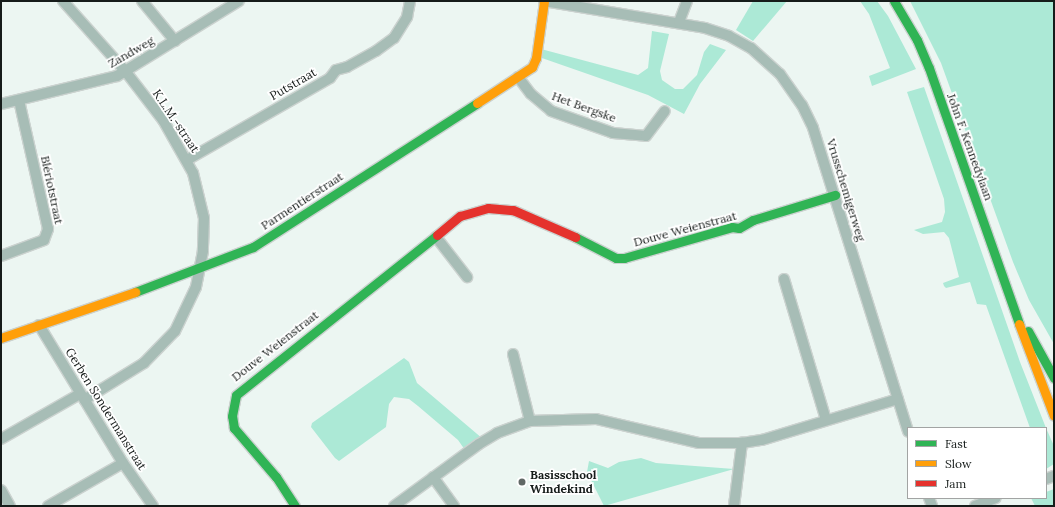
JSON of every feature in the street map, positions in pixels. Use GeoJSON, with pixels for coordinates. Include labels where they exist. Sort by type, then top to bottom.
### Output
{"type":"FeatureCollection","features":[{"type":"Feature","properties":{"kind":"street","name":"K.L.M.-straat"},"geometry":{"type":"LineString","coordinates":[[1,439],[144,363],[166,342],[190,303],[200,268],[205,235],[204,218],[198,187],[187,160],[163,120],[126,72],[63,1]]}},
{"type":"Feature","properties":{"kind":"street"},"geometry":{"type":"LineString","coordinates":[[142,1],[175,41]]}},
{"type":"Feature","properties":{"kind":"street","name":"Zandweg"},"geometry":{"type":"LineString","coordinates":[[1,104],[102,81],[126,72],[239,1]]}},
{"type":"Feature","properties":{"kind":"street","name":"Putstraat"},"geometry":{"type":"LineString","coordinates":[[187,160],[330,78],[336,70],[347,67],[376,51],[394,38],[407,17],[410,1]]}},
{"type":"Feature","properties":{"kind":"street","name":"Vrusschemigerweg"},"geometry":{"type":"LineString","coordinates":[[544,1],[584,5],[680,22],[729,36],[751,48],[780,74],[802,105],[813,128],[907,428]]}},
{"type":"Feature","properties":{"kind":"street","name":"Parmentierstraat"},"geometry":{"type":"LineString","coordinates":[[1,338],[200,268],[253,247],[532,67],[536,58],[544,1]]}},
{"type":"Feature","properties":{"kind":"street"},"geometry":{"type":"LineString","coordinates":[[680,22],[686,1]]}},
{"type":"Feature","properties":{"kind":"street","name":"John F. Kennedylaan"},"geometry":{"type":"LineString","coordinates":[[894,1],[917,40],[929,68],[1014,306],[1031,359],[1054,416]]}},
{"type":"Feature","properties":{"kind":"street","name":"Het Bergske"},"geometry":{"type":"LineString","coordinates":[[518,77],[531,94],[551,111],[613,133],[646,136],[666,111]]}},
{"type":"Feature","properties":{"kind":"street","name":"Blériotstraat"},"geometry":{"type":"LineString","coordinates":[[1,256],[44,240],[48,229],[18,100]]}},
{"type":"Feature","properties":{"kind":"street","name":"Douve Weienstraat"},"geometry":{"type":"LineString","coordinates":[[295,506],[276,477],[234,428],[232,416],[236,395],[436,237],[460,216],[497,207],[513,210],[546,223],[605,253],[624,258],[732,227],[739,228],[753,220],[834,195]]}},
{"type":"Feature","properties":{"kind":"street"},"geometry":{"type":"LineString","coordinates":[[436,237],[467,277]]}},
{"type":"Feature","properties":{"kind":"street"},"geometry":{"type":"LineString","coordinates":[[784,279],[826,420]]}},
{"type":"Feature","properties":{"kind":"street","name":"John F. Kennedylaan"},"geometry":{"type":"LineString","coordinates":[[1014,306],[1054,378]]}},
{"type":"Feature","properties":{"kind":"street","name":"Gerben Sondermanstraat"},"geometry":{"type":"LineString","coordinates":[[39,325],[123,463],[153,506]]}},
{"type":"Feature","properties":{"kind":"street"},"geometry":{"type":"LineString","coordinates":[[513,354],[530,421]]}},
{"type":"Feature","properties":{"kind":"street"},"geometry":{"type":"LineString","coordinates":[[394,506],[497,433],[530,421],[596,419],[699,443],[742,443],[762,440],[898,399]]}},
{"type":"Feature","properties":{"kind":"street"},"geometry":{"type":"LineString","coordinates":[[734,506],[742,443]]}},
{"type":"Feature","properties":{"kind":"street"},"geometry":{"type":"LineString","coordinates":[[48,506],[123,463]]}},
{"type":"Feature","properties":{"kind":"street"},"geometry":{"type":"LineString","coordinates":[[433,477],[454,506]]}},
{"type":"Feature","properties":{"kind":"street"},"geometry":{"type":"LineString","coordinates":[[1,490],[10,506]]}},
{"type":"Feature","properties":{"kind":"street"},"geometry":{"type":"LineString","coordinates":[[975,506],[993,499]]}},
{"type":"Feature","properties":{"kind":"green space"},"geometry":{"type":"Polygon","coordinates":[[[753,1],[787,1],[753,41],[736,30],[753,1]]]}},
{"type":"Feature","properties":{"kind":"green space"},"geometry":{"type":"Polygon","coordinates":[[[860,1],[877,1],[888,16],[916,69],[872,86],[869,76],[890,68],[869,14],[860,1]]]}},
{"type":"Feature","properties":{"kind":"green space"},"geometry":{"type":"Polygon","coordinates":[[[910,1],[1054,1],[1054,344],[1029,300],[1013,262],[941,63],[910,1]]]}},
{"type":"Feature","properties":{"kind":"green space"},"geometry":{"type":"Polygon","coordinates":[[[652,31],[669,34],[660,71],[662,80],[675,89],[683,89],[697,75],[704,52],[710,44],[726,50],[700,84],[684,114],[648,95],[539,57],[541,49],[638,75],[648,68],[652,31]]]}},
{"type":"Feature","properties":{"kind":"green space"},"geometry":{"type":"Polygon","coordinates":[[[924,87],[1020,362],[1046,427],[1030,427],[986,305],[977,304],[970,282],[946,288],[944,286],[943,283],[959,277],[949,238],[944,232],[923,234],[914,230],[942,222],[945,212],[944,199],[907,92],[924,87]]]}},
{"type":"Feature","properties":{"kind":"green space"},"geometry":{"type":"Polygon","coordinates":[[[404,358],[409,362],[417,383],[483,439],[465,450],[458,440],[409,399],[394,397],[389,404],[386,427],[339,461],[311,427],[312,423],[404,358]]]}},
{"type":"Feature","properties":{"kind":"green space"},"geometry":{"type":"Polygon","coordinates":[[[1047,430],[1054,446],[1054,464],[1047,468],[1047,430]]]}},
{"type":"Feature","properties":{"kind":"green space"},"geometry":{"type":"Polygon","coordinates":[[[641,458],[656,463],[734,469],[604,506],[587,472],[589,461],[608,468],[619,462],[641,458]]]}},
{"type":"Feature","properties":{"kind":"green space"},"geometry":{"type":"Polygon","coordinates":[[[1054,489],[1054,506],[1035,506],[1032,499],[1047,499],[1047,492],[1054,489]]]}},
{"type":"Feature","properties":{"kind":"traffic: fast"},"geometry":{"type":"LineString","coordinates":[[894,1],[917,40],[929,68],[1019,324]]}},
{"type":"Feature","properties":{"kind":"traffic: fast"},"geometry":{"type":"LineString","coordinates":[[135,292],[253,247],[477,103]]}},
{"type":"Feature","properties":{"kind":"traffic: fast"},"geometry":{"type":"LineString","coordinates":[[575,237],[616,258],[624,258],[732,227],[739,228],[753,220],[835,195]]}},
{"type":"Feature","properties":{"kind":"traffic: fast"},"geometry":{"type":"LineString","coordinates":[[295,506],[276,477],[234,428],[232,416],[236,395],[437,235]]}},
{"type":"Feature","properties":{"kind":"traffic: fast"},"geometry":{"type":"LineString","coordinates":[[1028,331],[1054,378]]}},
{"type":"Feature","properties":{"kind":"traffic: slow"},"geometry":{"type":"LineString","coordinates":[[477,103],[532,67],[536,58],[544,1]]}},
{"type":"Feature","properties":{"kind":"traffic: slow"},"geometry":{"type":"LineString","coordinates":[[1,338],[135,292]]}},
{"type":"Feature","properties":{"kind":"traffic: slow"},"geometry":{"type":"LineString","coordinates":[[1019,324],[1054,416]]}},
{"type":"Feature","properties":{"kind":"traffic: jam"},"geometry":{"type":"LineString","coordinates":[[437,235],[460,216],[488,208],[513,210],[575,237]]}},
{"type":"Feature","properties":{"kind":"place","name":"Basisschool Windekind"},"geometry":{"type":"Point","coordinates":[522,482]}}]}
